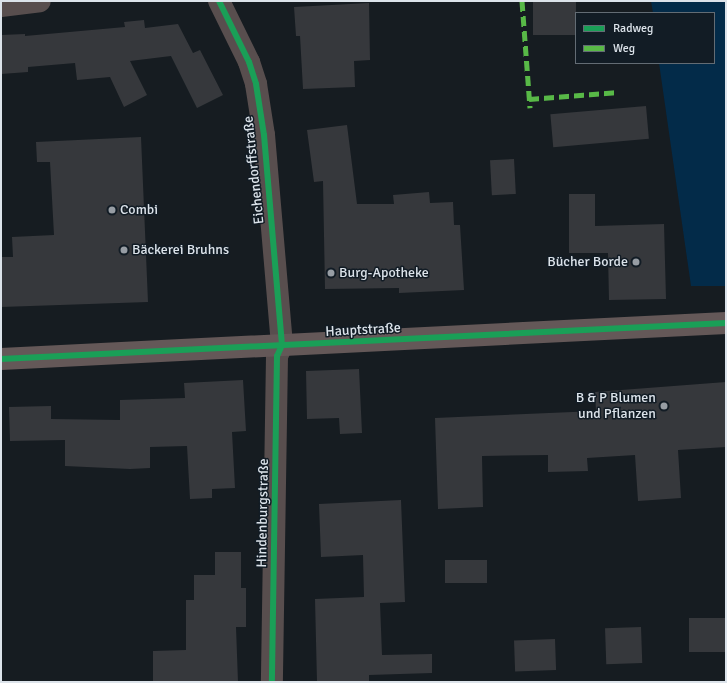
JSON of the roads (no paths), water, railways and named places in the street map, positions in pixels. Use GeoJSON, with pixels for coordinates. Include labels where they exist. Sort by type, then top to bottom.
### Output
{"type":"FeatureCollection","features":[{"type":"Feature","properties":{"kind":"main road","name":"Hauptstraße"},"geometry":{"type":"LineString","coordinates":[[1,359],[726,323]]}},
{"type":"Feature","properties":{"kind":"street"},"geometry":{"type":"LineString","coordinates":[[1,6],[40,1]]}},
{"type":"Feature","properties":{"kind":"street","name":"Eichendorffstraße"},"geometry":{"type":"LineString","coordinates":[[219,1],[249,62],[256,84],[264,135],[282,345]]}},
{"type":"Feature","properties":{"kind":"street","name":"Hindenburgstraße"},"geometry":{"type":"LineString","coordinates":[[272,682],[277,356],[282,345]]}},
{"type":"Feature","properties":{"kind":"place","name":"Combi"},"geometry":{"type":"Point","coordinates":[112,210]}},
{"type":"Feature","properties":{"kind":"place","name":"Bäckerei Bruhns"},"geometry":{"type":"Point","coordinates":[124,250]}},
{"type":"Feature","properties":{"kind":"place","name":"Bücher Borde"},"geometry":{"type":"Point","coordinates":[636,262]}},
{"type":"Feature","properties":{"kind":"place","name":"Burg-Apotheke"},"geometry":{"type":"Point","coordinates":[331,273]}},
{"type":"Feature","properties":{"kind":"place","name":"B & P Blumen und Pflanzen"},"geometry":{"type":"Point","coordinates":[664,406]}}]}
